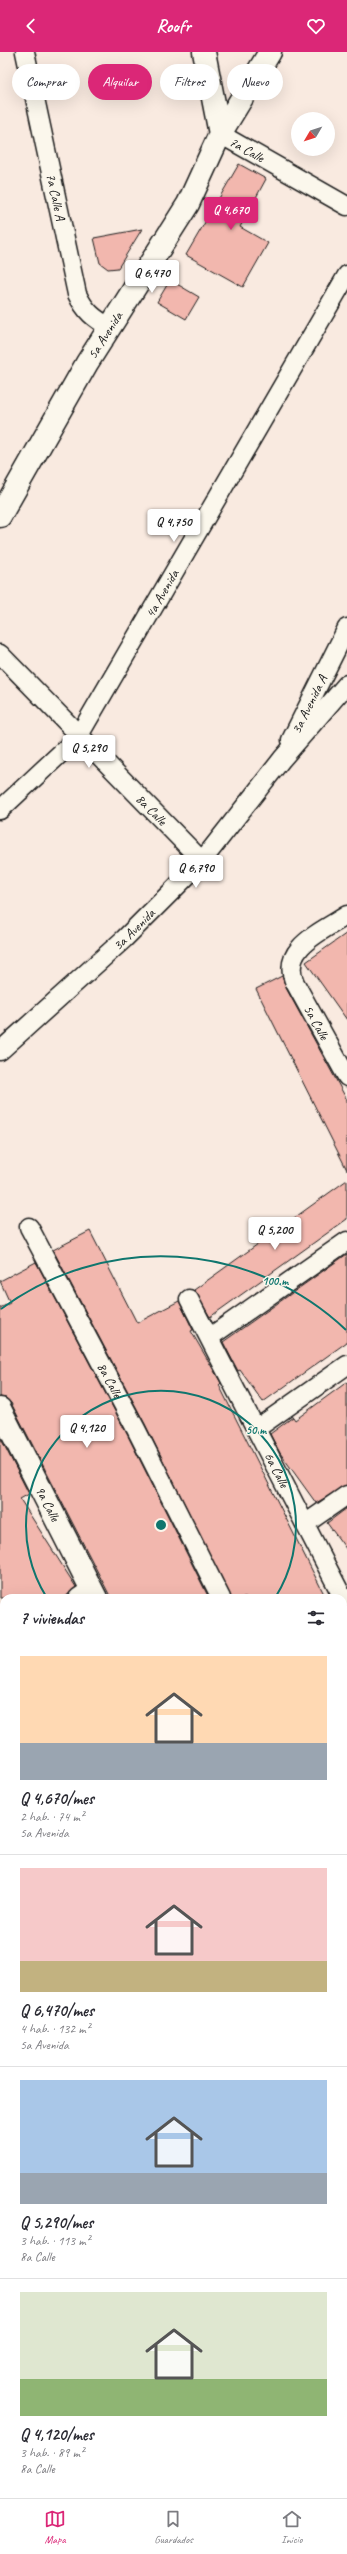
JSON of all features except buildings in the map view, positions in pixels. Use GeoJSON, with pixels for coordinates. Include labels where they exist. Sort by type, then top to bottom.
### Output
{"type":"FeatureCollection","features":[{"type":"Feature","properties":{"kind":"main road","name":"7a Calle"},"geometry":{"type":"LineString","coordinates":[[204,52],[220,134]]}},
{"type":"Feature","properties":{"kind":"main road","name":"5a Avenida"},"geometry":{"type":"LineString","coordinates":[[0,516],[87,363],[188,204],[220,134],[270,52]]}},
{"type":"Feature","properties":{"kind":"main road","name":"9a Calle"},"geometry":{"type":"LineString","coordinates":[[0,1409],[88,1594]]}},
{"type":"Feature","properties":{"kind":"street","name":"7a Calle A"},"geometry":{"type":"LineString","coordinates":[[25,52],[77,294],[84,308],[95,319],[110,327]]}},
{"type":"Feature","properties":{"kind":"street","name":"7a Calle"},"geometry":{"type":"LineString","coordinates":[[220,134],[347,206]]}},
{"type":"Feature","properties":{"kind":"street","name":"4a Avenida"},"geometry":{"type":"LineString","coordinates":[[0,810],[78,737],[347,275]]}},
{"type":"Feature","properties":{"kind":"street","name":"3a Avenida A"},"geometry":{"type":"LineString","coordinates":[[282,758],[347,628]]}},
{"type":"Feature","properties":{"kind":"street","name":"8a Calle"},"geometry":{"type":"LineString","coordinates":[[0,654],[78,737],[202,862]]}},
{"type":"Feature","properties":{"kind":"street","name":"3a Avenida"},"geometry":{"type":"LineString","coordinates":[[0,1051],[124,939],[202,862],[282,758],[347,684]]}},
{"type":"Feature","properties":{"kind":"street","name":"5a Calle"},"geometry":{"type":"LineString","coordinates":[[347,915],[299,948],[292,957],[291,965],[291,974],[295,983],[347,1077]]}},
{"type":"Feature","properties":{"kind":"street","name":"8a Calle"},"geometry":{"type":"LineString","coordinates":[[29,1227],[136,1429],[219,1594]]}},
{"type":"Feature","properties":{"kind":"street"},"geometry":{"type":"LineString","coordinates":[[210,1337],[347,1240]]}},
{"type":"Feature","properties":{"kind":"street","name":"6a Calle"},"geometry":{"type":"LineString","coordinates":[[189,1299],[210,1337],[341,1594]]}},
{"type":"Feature","properties":{"kind":"street"},"geometry":{"type":"LineString","coordinates":[[256,1429],[347,1365]]}},
{"type":"Feature","properties":{"kind":"street"},"geometry":{"type":"LineString","coordinates":[[305,1524],[347,1494]]}}]}
